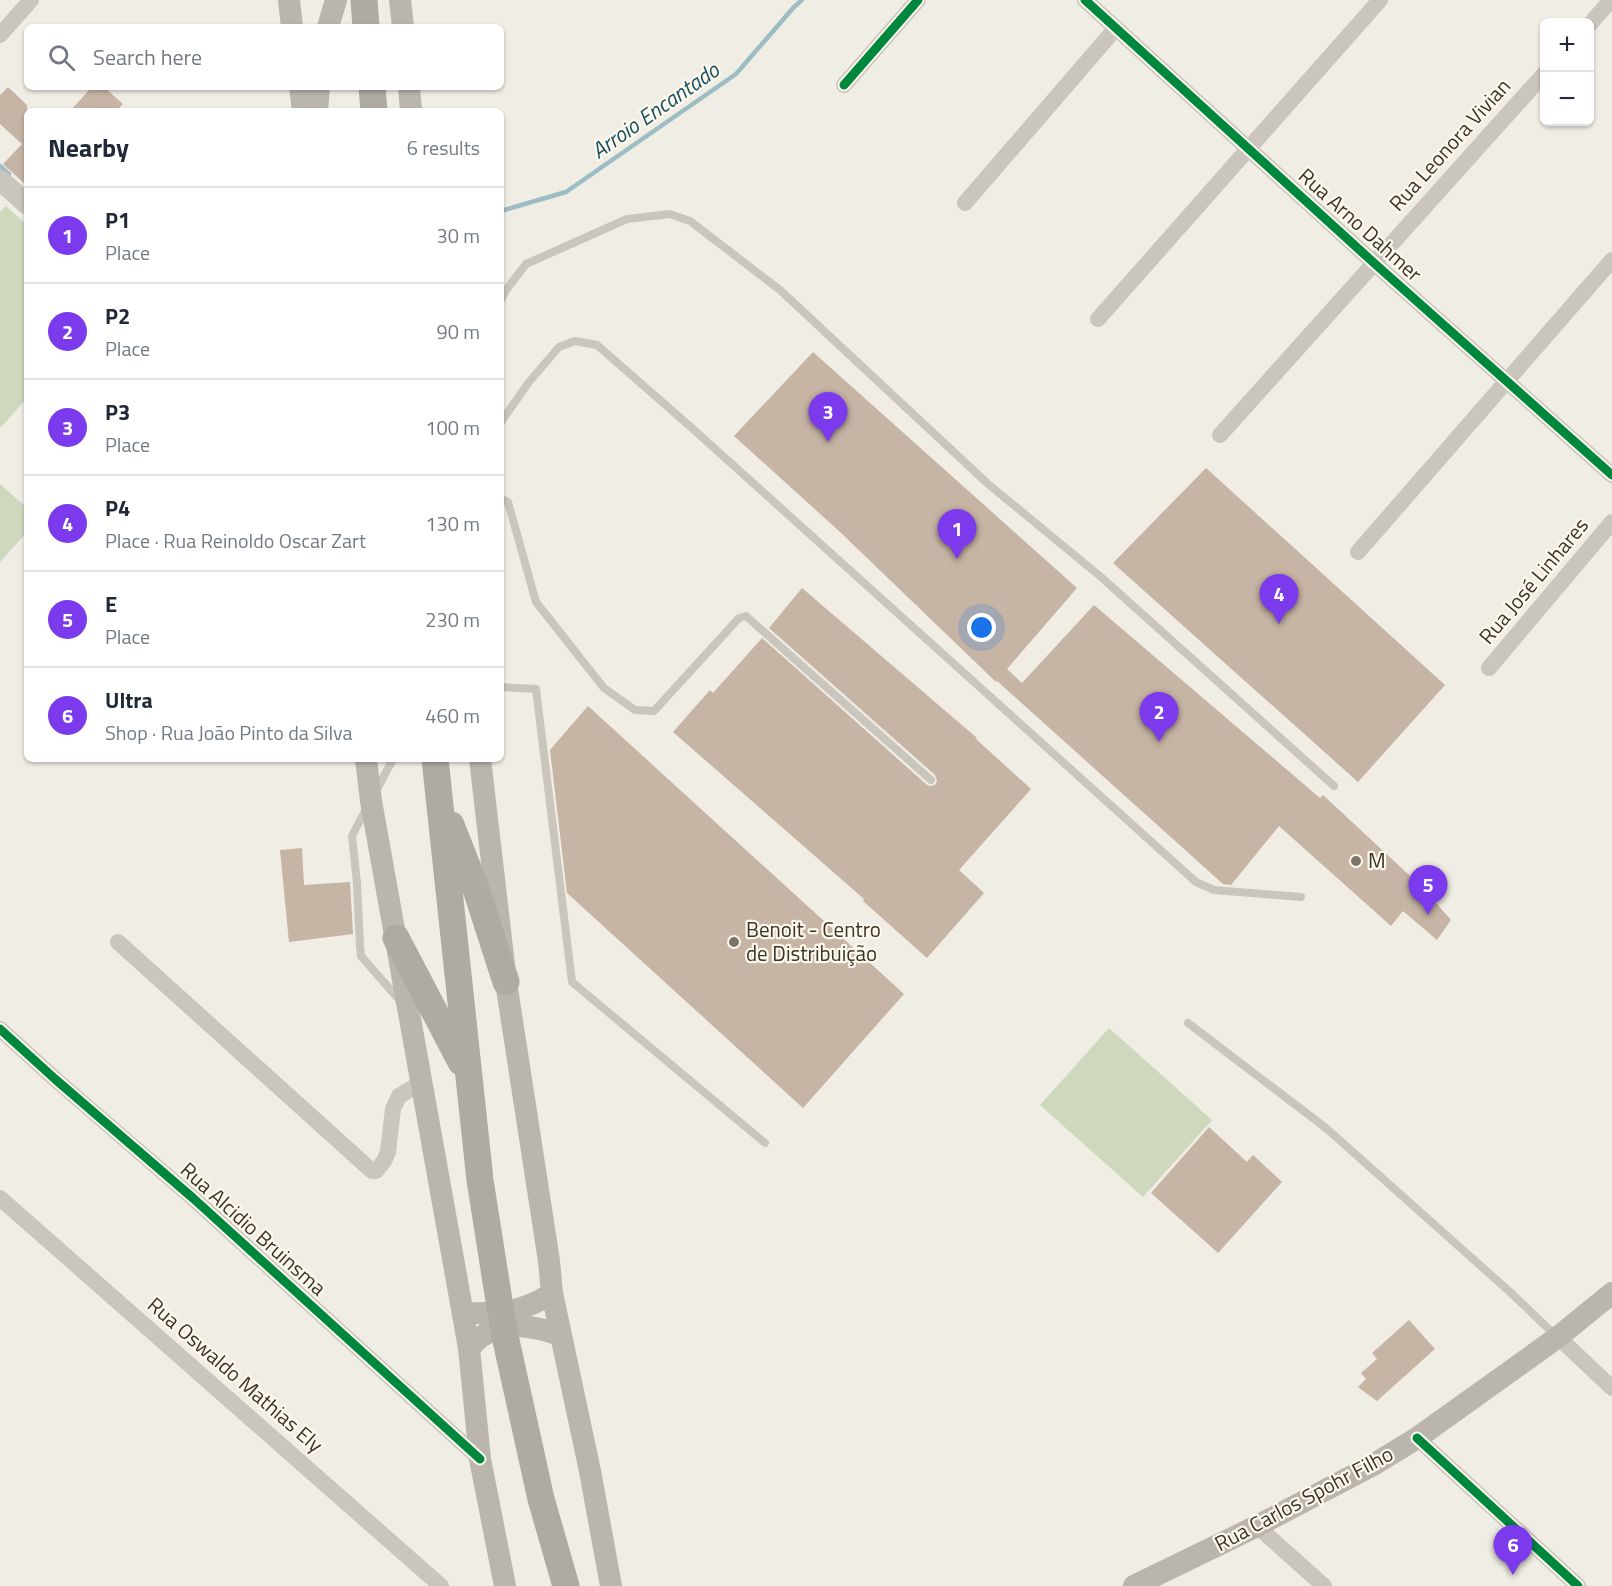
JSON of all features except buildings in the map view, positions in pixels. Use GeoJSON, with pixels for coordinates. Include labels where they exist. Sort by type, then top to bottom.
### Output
{"type":"FeatureCollection","features":[{"type":"Feature","properties":{"kind":"highway"},"geometry":{"type":"LineString","coordinates":[[364,0],[366,24]]}},
{"type":"Feature","properties":{"kind":"highway"},"geometry":{"type":"LineString","coordinates":[[372,90],[374,108]]}},
{"type":"Feature","properties":{"kind":"highway"},"geometry":{"type":"LineString","coordinates":[[435,762],[480,1180],[500,1307],[541,1499],[566,1586]]}},
{"type":"Feature","properties":{"kind":"highway"},"geometry":{"type":"LineString","coordinates":[[439,793],[475,886],[506,982]]}},
{"type":"Feature","properties":{"kind":"highway"},"geometry":{"type":"LineString","coordinates":[[396,938],[468,1076]]}},
{"type":"Feature","properties":{"kind":"main road"},"geometry":{"type":"LineString","coordinates":[[289,0],[292,24]]}},
{"type":"Feature","properties":{"kind":"main road"},"geometry":{"type":"LineString","coordinates":[[329,24],[336,0]]}},
{"type":"Feature","properties":{"kind":"main road"},"geometry":{"type":"LineString","coordinates":[[400,0],[402,24]]}},
{"type":"Feature","properties":{"kind":"main road"},"geometry":{"type":"LineString","coordinates":[[300,90],[303,108]]}},
{"type":"Feature","properties":{"kind":"main road"},"geometry":{"type":"LineString","coordinates":[[316,108],[319,90]]}},
{"type":"Feature","properties":{"kind":"main road"},"geometry":{"type":"LineString","coordinates":[[408,90],[411,108]]}},
{"type":"Feature","properties":{"kind":"main road"},"geometry":{"type":"LineString","coordinates":[[366,762],[371,801],[469,1348],[480,1459],[506,1586]]}},
{"type":"Feature","properties":{"kind":"main road"},"geometry":{"type":"LineString","coordinates":[[480,762],[506,982],[552,1293],[590,1471],[611,1586]]}},
{"type":"Feature","properties":{"kind":"main road"},"geometry":{"type":"LineString","coordinates":[[463,1312],[483,1314],[516,1311],[537,1304],[552,1293]]}},
{"type":"Feature","properties":{"kind":"main road","name":"Rua Carlos Spohr Filho"},"geometry":{"type":"LineString","coordinates":[[1142,1584],[1373,1465],[1417,1438],[1557,1337],[1612,1293]]}},
{"type":"Feature","properties":{"kind":"main road"},"geometry":{"type":"LineString","coordinates":[[469,1348],[483,1335],[513,1327],[545,1329],[561,1336]]}},
{"type":"Feature","properties":{"kind":"street"},"geometry":{"type":"LineString","coordinates":[[0,35],[31,0]]}},
{"type":"Feature","properties":{"kind":"street"},"geometry":{"type":"LineString","coordinates":[[844,85],[918,0]]}},
{"type":"Feature","properties":{"kind":"street","name":"Rua Arno Dahmer"},"geometry":{"type":"LineString","coordinates":[[1085,0],[1374,263],[1612,475]]}},
{"type":"Feature","properties":{"kind":"street"},"geometry":{"type":"LineString","coordinates":[[1098,319],[1380,0]]}},
{"type":"Feature","properties":{"kind":"street"},"geometry":{"type":"LineString","coordinates":[[1594,19],[1611,0]]}},
{"type":"Feature","properties":{"kind":"street"},"geometry":{"type":"LineString","coordinates":[[965,203],[1116,28]]}},
{"type":"Feature","properties":{"kind":"street","name":"Rua Leonora Vivian"},"geometry":{"type":"LineString","coordinates":[[1220,435],[1540,80]]}},
{"type":"Feature","properties":{"kind":"street"},"geometry":{"type":"LineString","coordinates":[[2,185],[24,202]]}},
{"type":"Feature","properties":{"kind":"street"},"geometry":{"type":"LineString","coordinates":[[1358,552],[1505,380],[1612,260]]}},
{"type":"Feature","properties":{"kind":"street","name":"Rua José Linhares"},"geometry":{"type":"LineString","coordinates":[[1490,668],[1612,522]]}},
{"type":"Feature","properties":{"kind":"street"},"geometry":{"type":"LineString","coordinates":[[118,942],[372,1171],[376,1171],[388,1152],[393,1109],[399,1096],[421,1083]]}},
{"type":"Feature","properties":{"kind":"street","name":"Rua Alcidio Bruinsma"},"geometry":{"type":"LineString","coordinates":[[0,1029],[194,1199],[480,1459]]}},
{"type":"Feature","properties":{"kind":"street","name":"Rua Oswaldo Mathias Ely"},"geometry":{"type":"LineString","coordinates":[[0,1198],[441,1586]]}},
{"type":"Feature","properties":{"kind":"street"},"geometry":{"type":"LineString","coordinates":[[1557,1337],[1612,1388]]}},
{"type":"Feature","properties":{"kind":"street"},"geometry":{"type":"LineString","coordinates":[[1417,1438],[1578,1586]]}},
{"type":"Feature","properties":{"kind":"street"},"geometry":{"type":"LineString","coordinates":[[1257,1526],[1324,1586]]}},
{"type":"Feature","properties":{"kind":"lane"},"geometry":{"type":"LineString","coordinates":[[504,294],[526,264],[627,219],[670,214],[690,221],[780,290],[987,483],[1101,577],[1334,786]]}},
{"type":"Feature","properties":{"kind":"lane"},"geometry":{"type":"LineString","coordinates":[[504,418],[529,382],[559,347],[575,340],[597,345],[1196,882],[1214,890],[1301,897]]}},
{"type":"Feature","properties":{"kind":"lane"},"geometry":{"type":"LineString","coordinates":[[504,500],[508,502],[536,602],[604,688],[635,710],[654,711],[739,618],[746,616],[931,780]]}},
{"type":"Feature","properties":{"kind":"lane"},"geometry":{"type":"LineString","coordinates":[[504,687],[536,690],[572,982],[765,1143]]}},
{"type":"Feature","properties":{"kind":"lane"},"geometry":{"type":"LineString","coordinates":[[391,762],[352,836],[360,947],[362,956],[410,1013]]}},
{"type":"Feature","properties":{"kind":"lane"},"geometry":{"type":"LineString","coordinates":[[1188,1023],[1326,1128],[1510,1292],[1557,1337]]}},
{"type":"Feature","properties":{"kind":"green space"},"geometry":{"type":"Polygon","coordinates":[[[6,206],[24,222],[24,401],[0,428],[0,212],[6,206]]]}},
{"type":"Feature","properties":{"kind":"green space"},"geometry":{"type":"Polygon","coordinates":[[[0,484],[24,505],[24,535],[0,562],[0,484]]]}},
{"type":"Feature","properties":{"kind":"green space"},"geometry":{"type":"Polygon","coordinates":[[[1109,1028],[1212,1120],[1143,1197],[1040,1105],[1109,1028]]]}},
{"type":"Feature","properties":{"kind":"waterway","name":"Arroio Encantado"},"geometry":{"type":"LineString","coordinates":[[504,210],[566,192],[736,74],[802,0]]}},
{"type":"Feature","properties":{"kind":"waterway"},"geometry":{"type":"LineString","coordinates":[[0,166],[9,174]]}},
{"type":"Feature","properties":{"kind":"cycle path"},"geometry":{"type":"LineString","coordinates":[[844,85],[918,0]]}},
{"type":"Feature","properties":{"kind":"cycle path"},"geometry":{"type":"LineString","coordinates":[[1085,0],[1374,263],[1612,475]]}},
{"type":"Feature","properties":{"kind":"cycle path"},"geometry":{"type":"LineString","coordinates":[[0,1029],[194,1199],[480,1459]]}},
{"type":"Feature","properties":{"kind":"cycle path"},"geometry":{"type":"LineString","coordinates":[[1417,1438],[1578,1586]]}},
{"type":"Feature","properties":{"kind":"place","name":"P3"},"geometry":{"type":"Point","coordinates":[828,442]}},
{"type":"Feature","properties":{"kind":"place","name":"P1"},"geometry":{"type":"Point","coordinates":[957,559]}},
{"type":"Feature","properties":{"kind":"place","name":"P4"},"geometry":{"type":"Point","coordinates":[1279,624]}},
{"type":"Feature","properties":{"kind":"place","name":"P2"},"geometry":{"type":"Point","coordinates":[1159,742]}},
{"type":"Feature","properties":{"kind":"place","name":"M"},"geometry":{"type":"Point","coordinates":[1356,861]}},
{"type":"Feature","properties":{"kind":"place","name":"E"},"geometry":{"type":"Point","coordinates":[1428,915]}},
{"type":"Feature","properties":{"kind":"place","name":"Benoit - Centro de Distribuição"},"geometry":{"type":"Point","coordinates":[734,942]}},
{"type":"Feature","properties":{"kind":"place","name":"Ultra"},"geometry":{"type":"Point","coordinates":[1513,1575]}}]}
